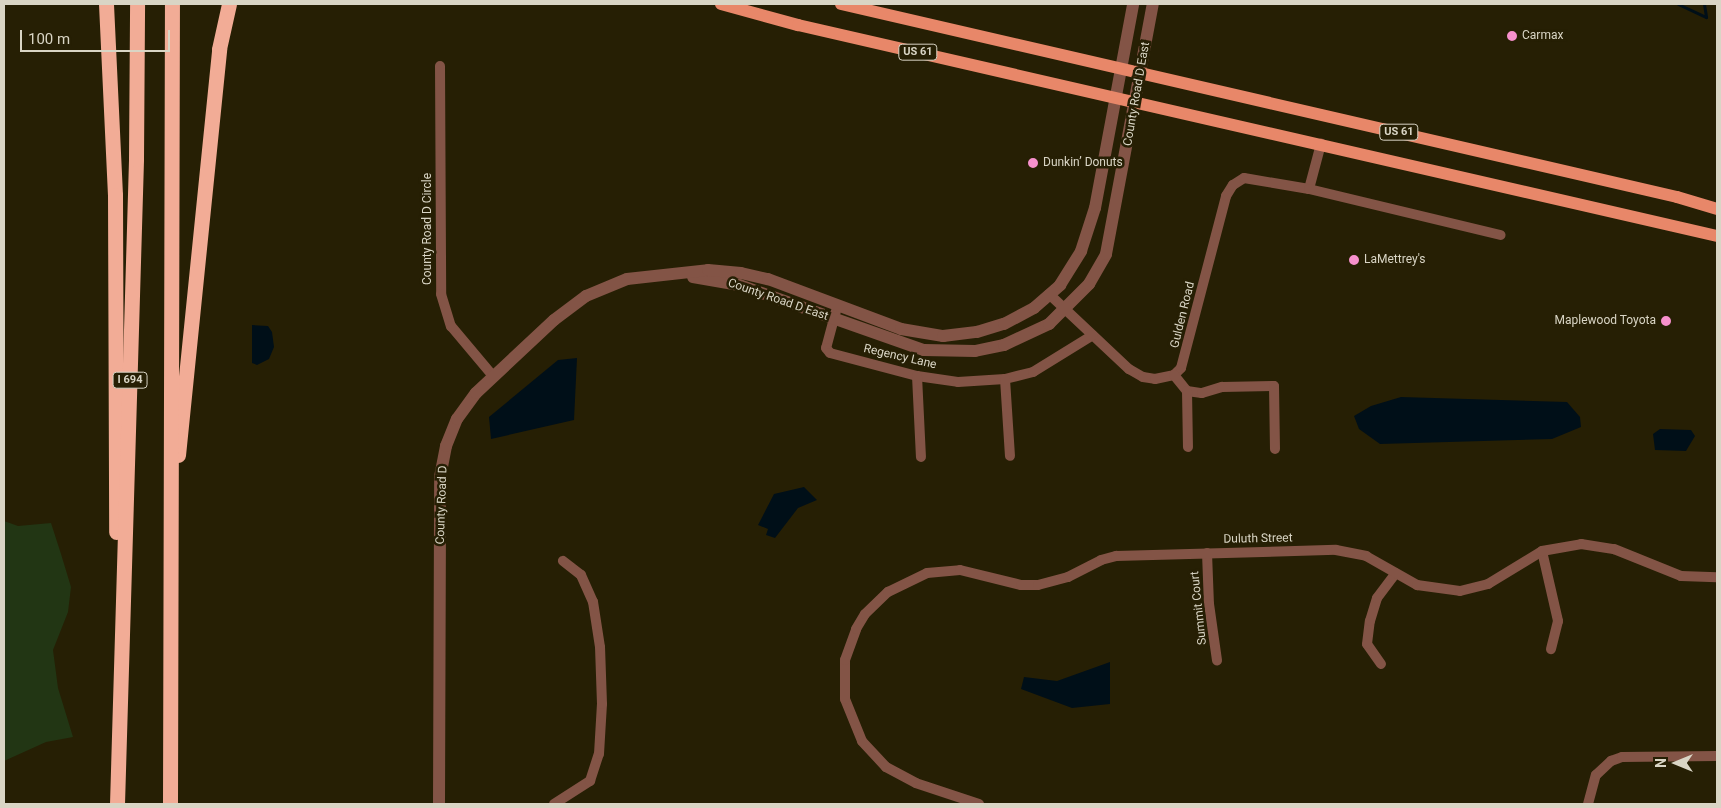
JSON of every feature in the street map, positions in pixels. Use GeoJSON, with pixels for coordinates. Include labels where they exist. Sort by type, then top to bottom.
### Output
{"type":"FeatureCollection","features":[{"type":"Feature","properties":{"kind":"highway"},"geometry":{"type":"LineString","coordinates":[[106,4],[116,195],[119,756]]}},
{"type":"Feature","properties":{"kind":"highway","name":"I 694"},"geometry":{"type":"LineString","coordinates":[[118,804],[136,159],[137,4]]}},
{"type":"Feature","properties":{"kind":"highway"},"geometry":{"type":"LineString","coordinates":[[170,804],[172,4]]}},
{"type":"Feature","properties":{"kind":"highway"},"geometry":{"type":"LineString","coordinates":[[172,491],[182,432],[219,49],[229,4]]}},
{"type":"Feature","properties":{"kind":"main road","name":"US 61"},"geometry":{"type":"LineString","coordinates":[[721,4],[798,25],[1717,236]]}},
{"type":"Feature","properties":{"kind":"main road","name":"US 61"},"geometry":{"type":"LineString","coordinates":[[842,4],[1677,197],[1717,209]]}},
{"type":"Feature","properties":{"kind":"street","name":"County Road D East"},"geometry":{"type":"LineString","coordinates":[[674,275],[708,270],[741,273],[768,279],[901,328],[942,336],[977,332],[1004,324],[1034,308],[1060,285],[1082,251],[1096,208],[1133,4]]}},
{"type":"Feature","properties":{"kind":"street","name":"County Road D East"},"geometry":{"type":"LineString","coordinates":[[674,275],[740,285],[924,350],[950,353],[975,351],[1022,339],[1049,324],[1090,284],[1106,254],[1153,4]]}},
{"type":"Feature","properties":{"kind":"street","name":"County Road D Circle"},"geometry":{"type":"LineString","coordinates":[[440,66],[441,294],[452,326],[493,376]]}},
{"type":"Feature","properties":{"kind":"street"},"geometry":{"type":"LineString","coordinates":[[1308,189],[1321,144]]}},
{"type":"Feature","properties":{"kind":"street","name":"Gulden Road"},"geometry":{"type":"LineString","coordinates":[[1174,375],[1182,368],[1188,351],[1226,196],[1233,185],[1244,178],[1257,178],[1308,189],[1501,235]]}},
{"type":"Feature","properties":{"kind":"street","name":"County Road D"},"geometry":{"type":"LineString","coordinates":[[439,804],[440,478],[446,446],[458,418],[476,393],[493,376],[554,320],[586,296],[627,279],[674,275]]}},
{"type":"Feature","properties":{"kind":"street"},"geometry":{"type":"LineString","coordinates":[[1049,294],[1129,369],[1143,377],[1155,378],[1174,375],[1188,391],[1202,393],[1222,387],[1274,386],[1275,449]]}},
{"type":"Feature","properties":{"kind":"street","name":"Regency Lane"},"geometry":{"type":"LineString","coordinates":[[837,305],[826,348],[830,353],[917,376],[958,382],[1005,379],[1033,372],[1093,335]]}},
{"type":"Feature","properties":{"kind":"street"},"geometry":{"type":"LineString","coordinates":[[917,376],[921,456]]}},
{"type":"Feature","properties":{"kind":"street"},"geometry":{"type":"LineString","coordinates":[[1005,379],[1010,456]]}},
{"type":"Feature","properties":{"kind":"street"},"geometry":{"type":"LineString","coordinates":[[1188,391],[1188,447]]}},
{"type":"Feature","properties":{"kind":"street","name":"Duluth Street"},"geometry":{"type":"LineString","coordinates":[[980,804],[900,776],[873,755],[850,716],[843,679],[850,643],[865,614],[888,592],[913,577],[960,570],[1006,582],[1038,584],[1068,577],[1101,560],[1116,556],[1352,552],[1379,562],[1396,573],[1431,589],[1460,591],[1488,584],[1542,552],[1572,545],[1600,545],[1670,573],[1717,577]]}},
{"type":"Feature","properties":{"kind":"street"},"geometry":{"type":"LineString","coordinates":[[1542,552],[1558,621],[1551,649]]}},
{"type":"Feature","properties":{"kind":"street","name":"Summit Court"},"geometry":{"type":"LineString","coordinates":[[1207,553],[1209,604],[1217,660]]}},
{"type":"Feature","properties":{"kind":"street"},"geometry":{"type":"LineString","coordinates":[[554,804],[590,781],[599,754],[602,704],[600,647],[592,602],[581,575],[563,561]]}},
{"type":"Feature","properties":{"kind":"street"},"geometry":{"type":"LineString","coordinates":[[1381,664],[1367,644],[1370,621],[1377,598],[1396,573]]}},
{"type":"Feature","properties":{"kind":"street"},"geometry":{"type":"LineString","coordinates":[[1588,804],[1596,775],[1612,761],[1622,757],[1717,756]]}},
{"type":"Feature","properties":{"kind":"green space"},"geometry":{"type":"Polygon","coordinates":[[[4,521],[18,526],[51,523],[61,554],[71,587],[68,612],[53,650],[58,688],[73,737],[46,742],[4,761],[4,521]]]}},
{"type":"Feature","properties":{"kind":"shaded area"},"geometry":{"type":"Polygon","coordinates":[[[252,325],[268,326],[272,332],[274,347],[269,359],[257,365],[252,363],[252,325]]]}},
{"type":"Feature","properties":{"kind":"shaded area"},"geometry":{"type":"Polygon","coordinates":[[[577,358],[574,420],[491,439],[489,417],[558,360],[577,358]]]}},
{"type":"Feature","properties":{"kind":"shaded area"},"geometry":{"type":"Polygon","coordinates":[[[1401,397],[1567,402],[1580,417],[1581,427],[1552,439],[1380,444],[1359,429],[1354,416],[1371,406],[1401,397]]]}},
{"type":"Feature","properties":{"kind":"shaded area"},"geometry":{"type":"Polygon","coordinates":[[[1660,429],[1691,430],[1695,436],[1686,451],[1655,450],[1653,434],[1660,429]]]}},
{"type":"Feature","properties":{"kind":"shaded area"},"geometry":{"type":"Polygon","coordinates":[[[804,487],[817,500],[798,508],[775,538],[766,535],[768,529],[758,525],[774,494],[804,487]]]}},
{"type":"Feature","properties":{"kind":"shaded area"},"geometry":{"type":"Polygon","coordinates":[[[1110,662],[1110,704],[1072,708],[1021,689],[1024,677],[1057,681],[1110,662]]]}},
{"type":"Feature","properties":{"kind":"waterway"},"geometry":{"type":"LineString","coordinates":[[1678,4],[1706,17]]}},
{"type":"Feature","properties":{"kind":"waterway"},"geometry":{"type":"LineString","coordinates":[[1704,4],[1706,17]]}},
{"type":"Feature","properties":{"kind":"place","name":"Carmax"},"geometry":{"type":"Point","coordinates":[1512,36]}},
{"type":"Feature","properties":{"kind":"place","name":"Dunkin’ Donuts"},"geometry":{"type":"Point","coordinates":[1033,163]}},
{"type":"Feature","properties":{"kind":"place","name":"LaMettrey's"},"geometry":{"type":"Point","coordinates":[1354,260]}},
{"type":"Feature","properties":{"kind":"place","name":"Maplewood Toyota"},"geometry":{"type":"Point","coordinates":[1666,321]}}]}
